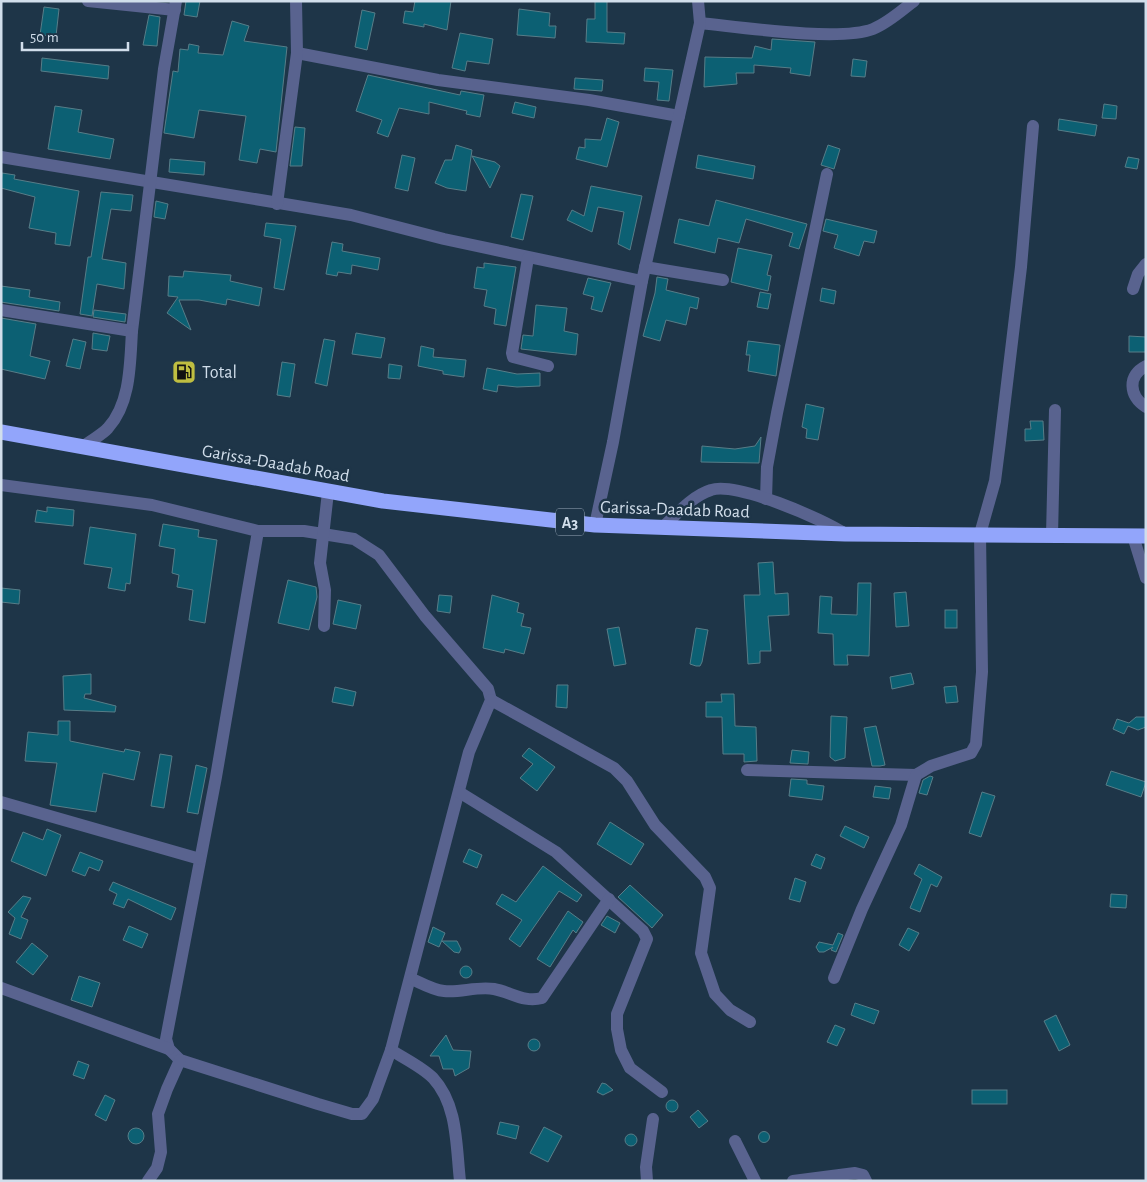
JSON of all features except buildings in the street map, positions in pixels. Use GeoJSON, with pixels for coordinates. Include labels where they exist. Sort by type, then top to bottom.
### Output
{"type":"FeatureCollection","features":[{"type":"Feature","properties":{"kind":"highway","name":"Garissa-Daadab Road"},"geometry":{"type":"LineString","coordinates":[[1,432],[383,501],[595,525],[845,534],[1139,536]]}},
{"type":"Feature","properties":{"kind":"street"},"geometry":{"type":"LineString","coordinates":[[84,446],[109,428],[120,410],[127,385],[150,181],[175,6],[88,1]]}},
{"type":"Feature","properties":{"kind":"street"},"geometry":{"type":"LineString","coordinates":[[277,204],[297,53],[296,1]]}},
{"type":"Feature","properties":{"kind":"street"},"geometry":{"type":"LineString","coordinates":[[595,525],[613,442],[642,280],[700,23],[698,1]]}},
{"type":"Feature","properties":{"kind":"street"},"geometry":{"type":"LineString","coordinates":[[700,23],[846,34],[872,29],[891,19],[914,1]]}},
{"type":"Feature","properties":{"kind":"street"},"geometry":{"type":"LineString","coordinates":[[297,53],[438,80],[589,100],[679,116]]}},
{"type":"Feature","properties":{"kind":"street"},"geometry":{"type":"LineString","coordinates":[[746,770],[916,775],[931,766],[971,753],[976,744],[982,672],[980,534],[995,481],[999,452],[1021,267],[1034,126]]}},
{"type":"Feature","properties":{"kind":"street"},"geometry":{"type":"LineString","coordinates":[[1,157],[351,215],[528,258],[642,280]]}},
{"type":"Feature","properties":{"kind":"street"},"geometry":{"type":"LineString","coordinates":[[766,499],[767,467],[777,412],[827,174]]}},
{"type":"Feature","properties":{"kind":"street"},"geometry":{"type":"LineString","coordinates":[[528,258],[512,353],[513,358],[548,366]]}},
{"type":"Feature","properties":{"kind":"street"},"geometry":{"type":"LineString","coordinates":[[1133,289],[1138,274],[1146,264]]}},
{"type":"Feature","properties":{"kind":"street"},"geometry":{"type":"LineString","coordinates":[[645,267],[723,280]]}},
{"type":"Feature","properties":{"kind":"street"},"geometry":{"type":"LineString","coordinates":[[1,310],[132,331]]}},
{"type":"Feature","properties":{"kind":"street"},"geometry":{"type":"LineString","coordinates":[[1146,366],[1138,370],[1133,378],[1132,390],[1135,397],[1146,407]]}},
{"type":"Feature","properties":{"kind":"street"},"geometry":{"type":"LineString","coordinates":[[1052,535],[1055,410]]}},
{"type":"Feature","properties":{"kind":"street"},"geometry":{"type":"LineString","coordinates":[[1,485],[152,504],[258,531],[323,532],[354,540],[379,556],[425,616],[488,689],[491,700],[469,752],[392,1050],[373,1099],[362,1114],[318,1104],[180,1060],[169,1050],[1,988]]}},
{"type":"Feature","properties":{"kind":"street"},"geometry":{"type":"LineString","coordinates":[[662,528],[698,497],[712,489],[736,489],[826,522],[845,534]]}},
{"type":"Feature","properties":{"kind":"street"},"geometry":{"type":"LineString","coordinates":[[324,626],[325,590],[320,564],[328,492]]}},
{"type":"Feature","properties":{"kind":"street"},"geometry":{"type":"LineString","coordinates":[[169,1050],[166,1040],[258,531]]}},
{"type":"Feature","properties":{"kind":"street"},"geometry":{"type":"LineString","coordinates":[[1139,536],[1146,578]]}},
{"type":"Feature","properties":{"kind":"street"},"geometry":{"type":"LineString","coordinates":[[491,700],[614,768],[627,781],[655,825],[705,876],[710,888],[701,952],[714,994],[730,1010],[750,1022]]}},
{"type":"Feature","properties":{"kind":"street"},"geometry":{"type":"LineString","coordinates":[[834,978],[862,909],[901,825],[916,775]]}},
{"type":"Feature","properties":{"kind":"street"},"geometry":{"type":"LineString","coordinates":[[459,792],[556,852],[609,898],[643,931],[647,939],[617,1014],[621,1050],[630,1068],[662,1092]]}},
{"type":"Feature","properties":{"kind":"street"},"geometry":{"type":"LineString","coordinates":[[1,802],[200,859]]}},
{"type":"Feature","properties":{"kind":"street"},"geometry":{"type":"LineString","coordinates":[[412,978],[441,991],[486,988],[534,1000],[542,998],[609,898]]}},
{"type":"Feature","properties":{"kind":"street"},"geometry":{"type":"LineString","coordinates":[[392,1050],[432,1077],[444,1092],[451,1105],[460,1181]]}},
{"type":"Feature","properties":{"kind":"street"},"geometry":{"type":"LineString","coordinates":[[148,1181],[157,1168],[161,1152],[158,1114],[180,1060]]}},
{"type":"Feature","properties":{"kind":"street"},"geometry":{"type":"LineString","coordinates":[[647,1181],[646,1167],[653,1119]]}},
{"type":"Feature","properties":{"kind":"street"},"geometry":{"type":"LineString","coordinates":[[735,1141],[755,1181]]}},
{"type":"Feature","properties":{"kind":"street"},"geometry":{"type":"LineString","coordinates":[[793,1181],[855,1173],[863,1175],[866,1181]]}},
{"type":"Feature","properties":{"kind":"place","name":"Total"},"geometry":{"type":"Point","coordinates":[184,372]}}]}
